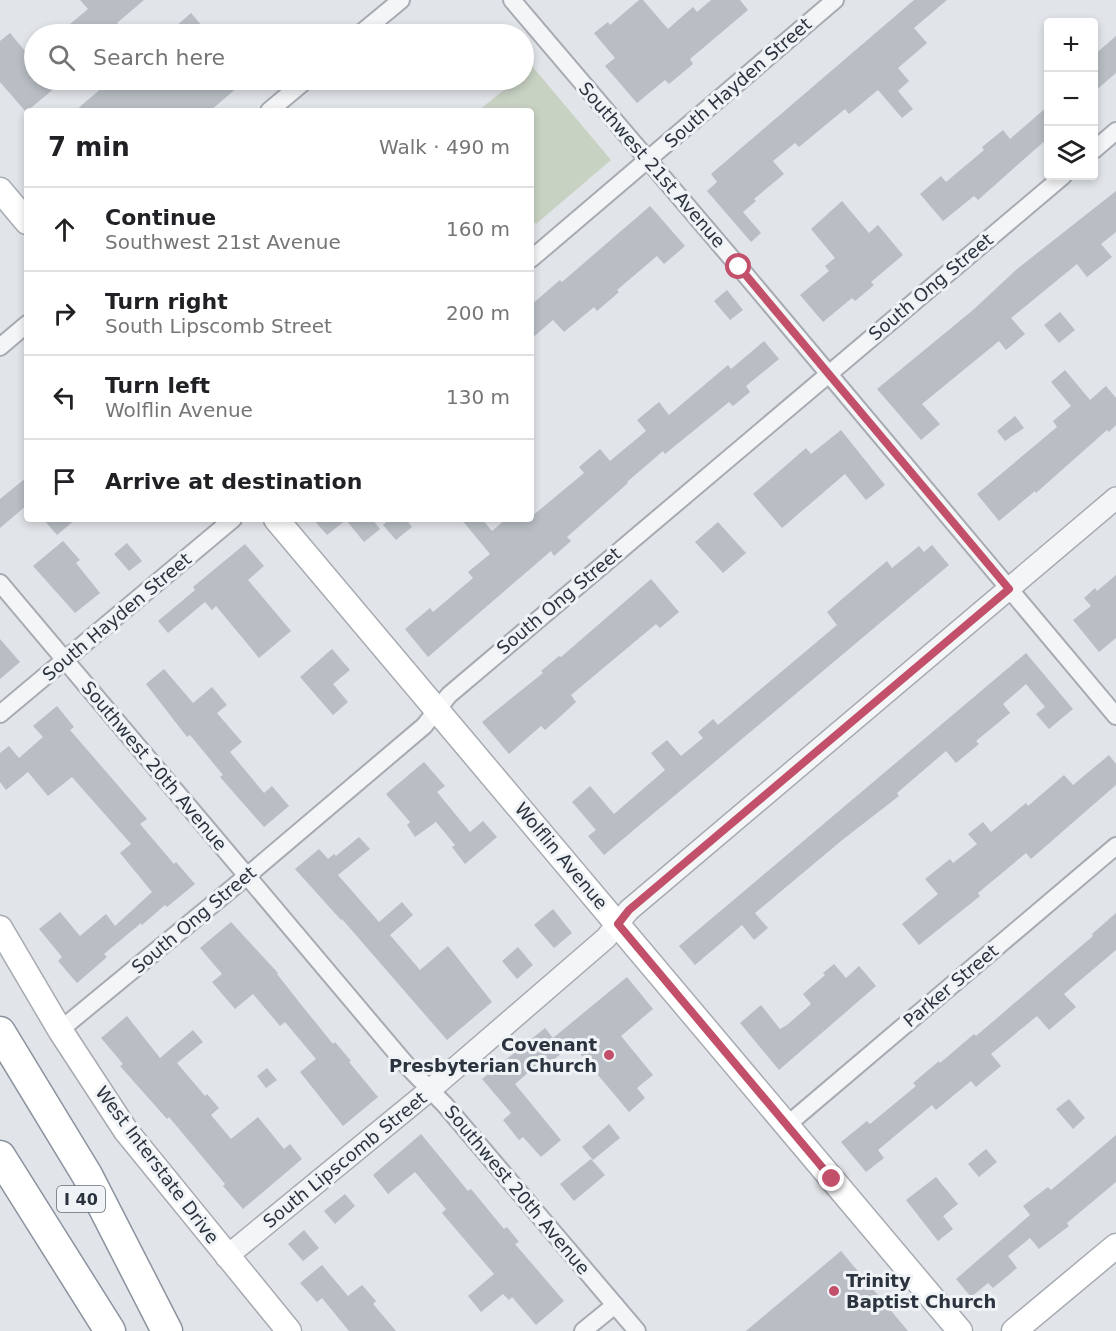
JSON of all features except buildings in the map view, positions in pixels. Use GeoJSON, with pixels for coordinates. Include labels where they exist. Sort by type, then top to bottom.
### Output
{"type":"FeatureCollection","features":[{"type":"Feature","properties":{"kind":"highway"},"geometry":{"type":"LineString","coordinates":[[0,1032],[87,1175],[167,1331]]}},
{"type":"Feature","properties":{"kind":"highway","name":"I 40"},"geometry":{"type":"LineString","coordinates":[[0,1067],[163,1331]]}},
{"type":"Feature","properties":{"kind":"highway"},"geometry":{"type":"LineString","coordinates":[[4,1162],[32,1235],[51,1274],[87,1331]]}},
{"type":"Feature","properties":{"kind":"highway","name":"I 40"},"geometry":{"type":"LineString","coordinates":[[4,1162],[110,1331]]}},
{"type":"Feature","properties":{"kind":"main road"},"geometry":{"type":"LineString","coordinates":[[0,190],[24,218]]}},
{"type":"Feature","properties":{"kind":"main road","name":"Wolflin Avenue"},"geometry":{"type":"LineString","coordinates":[[279,522],[960,1331]]}},
{"type":"Feature","properties":{"kind":"main road","name":"West Interstate Drive"},"geometry":{"type":"LineString","coordinates":[[0,928],[60,1030],[126,1131],[226,1257],[289,1331]]}},
{"type":"Feature","properties":{"kind":"main road"},"geometry":{"type":"LineString","coordinates":[[1014,1331],[1116,1246]]}},
{"type":"Feature","properties":{"kind":"street"},"geometry":{"type":"LineString","coordinates":[[372,24],[401,0]]}},
{"type":"Feature","properties":{"kind":"street","name":"Southwest 21st Avenue"},"geometry":{"type":"LineString","coordinates":[[512,0],[532,24]]}},
{"type":"Feature","properties":{"kind":"street","name":"South Hayden Street"},"geometry":{"type":"LineString","coordinates":[[534,256],[835,0]]}},
{"type":"Feature","properties":{"kind":"street","name":"Southwest 21st Avenue"},"geometry":{"type":"LineString","coordinates":[[534,26],[829,373],[1116,716]]}},
{"type":"Feature","properties":{"kind":"street"},"geometry":{"type":"LineString","coordinates":[[273,108],[294,90]]}},
{"type":"Feature","properties":{"kind":"street"},"geometry":{"type":"LineString","coordinates":[[1098,147],[1116,131]]}},
{"type":"Feature","properties":{"kind":"street","name":"South Ong Street"},"geometry":{"type":"LineString","coordinates":[[60,1030],[424,726],[449,695],[1058,180]]}},
{"type":"Feature","properties":{"kind":"street"},"geometry":{"type":"LineString","coordinates":[[0,347],[24,327]]}},
{"type":"Feature","properties":{"kind":"street","name":"South Lipscomb Street"},"geometry":{"type":"LineString","coordinates":[[226,1257],[430,1089],[606,938],[629,910],[1116,498]]}},
{"type":"Feature","properties":{"kind":"street","name":"South Hayden Street"},"geometry":{"type":"LineString","coordinates":[[0,714],[229,522]]}},
{"type":"Feature","properties":{"kind":"street","name":"Southwest 20th Avenue"},"geometry":{"type":"LineString","coordinates":[[0,583],[409,1068],[430,1089],[637,1331]]}},
{"type":"Feature","properties":{"kind":"street","name":"Parker Street"},"geometry":{"type":"LineString","coordinates":[[787,1125],[1116,846]]}},
{"type":"Feature","properties":{"kind":"street"},"geometry":{"type":"LineString","coordinates":[[583,1331],[615,1305]]}},
{"type":"Feature","properties":{"kind":"green space"},"geometry":{"type":"Polygon","coordinates":[[[534,68],[611,160],[536,224],[534,222],[534,108],[482,108],[504,90],[534,90],[534,68]]]}},
{"type":"Feature","properties":{"kind":"place","name":"Covenant Presbyterian Church"},"geometry":{"type":"Point","coordinates":[609,1055]}},
{"type":"Feature","properties":{"kind":"place","name":"Trinity Baptist Church"},"geometry":{"type":"Point","coordinates":[834,1291]}},
{"type":"Feature","properties":{"kind":"route"},"geometry":{"type":"LineString","coordinates":[[739,267],[1009,589],[629,910],[618,924],[832,1179]]}}]}
